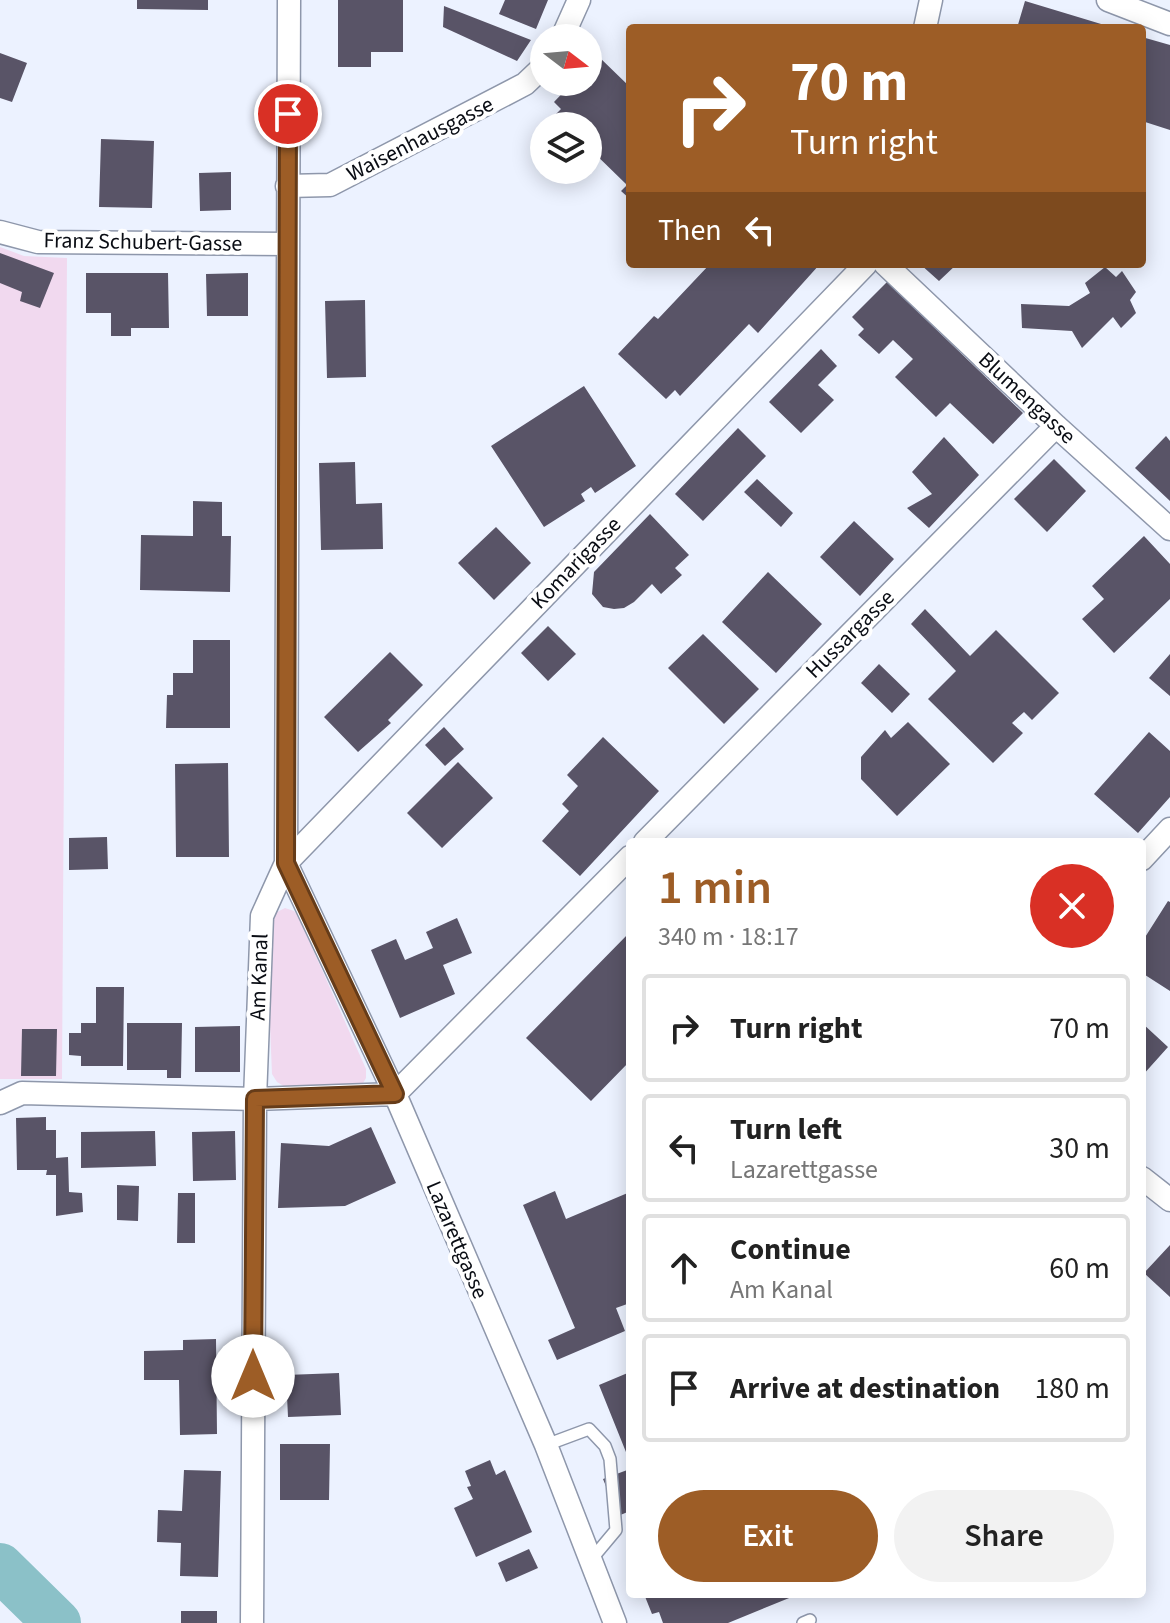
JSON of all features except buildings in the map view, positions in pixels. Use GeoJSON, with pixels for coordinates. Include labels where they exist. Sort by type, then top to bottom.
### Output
{"type":"FeatureCollection","features":[{"type":"Feature","properties":{"kind":"street","name":"Am Kanal"},"geometry":{"type":"LineString","coordinates":[[252,1623],[255,1099],[262,916],[286,863],[289,0]]}},
{"type":"Feature","properties":{"kind":"street"},"geometry":{"type":"LineString","coordinates":[[568,24],[579,0]]}},
{"type":"Feature","properties":{"kind":"street"},"geometry":{"type":"LineString","coordinates":[[926,24],[931,0]]}},
{"type":"Feature","properties":{"kind":"street"},"geometry":{"type":"LineString","coordinates":[[1108,0],[1170,24]]}},
{"type":"Feature","properties":{"kind":"street","name":"Waisenhausgasse"},"geometry":{"type":"LineString","coordinates":[[287,186],[330,185],[530,79]]}},
{"type":"Feature","properties":{"kind":"street","name":"Franz Schubert-Gasse"},"geometry":{"type":"LineString","coordinates":[[0,232],[38,242],[288,244]]}},
{"type":"Feature","properties":{"kind":"street","name":"Komarigasse"},"geometry":{"type":"LineString","coordinates":[[286,863],[862,268]]}},
{"type":"Feature","properties":{"kind":"street","name":"Blumengasse"},"geometry":{"type":"LineString","coordinates":[[889,268],[1170,529]]}},
{"type":"Feature","properties":{"kind":"street","name":"Hussargasse"},"geometry":{"type":"LineString","coordinates":[[649,838],[1056,426]]}},
{"type":"Feature","properties":{"kind":"street"},"geometry":{"type":"LineString","coordinates":[[1146,855],[1170,829]]}},
{"type":"Feature","properties":{"kind":"street"},"geometry":{"type":"LineString","coordinates":[[0,1103],[22,1093],[255,1099],[395,1094],[626,861]]}},
{"type":"Feature","properties":{"kind":"street","name":"Lazarettgasse"},"geometry":{"type":"LineString","coordinates":[[286,863],[395,1094],[546,1445],[615,1623]]}},
{"type":"Feature","properties":{"kind":"street"},"geometry":{"type":"LineString","coordinates":[[1146,1181],[1170,1200]]}},
{"type":"Feature","properties":{"kind":"lane"},"geometry":{"type":"LineString","coordinates":[[546,1445],[589,1429],[605,1446],[610,1459],[616,1530]]}},
{"type":"Feature","properties":{"kind":"lane"},"geometry":{"type":"LineString","coordinates":[[590,1561],[616,1530],[626,1526]]}},
{"type":"Feature","properties":{"kind":"shaded area"},"geometry":{"type":"Polygon","coordinates":[[[0,247],[24,256],[67,258],[62,1079],[0,1079],[0,247]]]}},
{"type":"Feature","properties":{"kind":"shaded area"},"geometry":{"type":"Polygon","coordinates":[[[285,908],[298,916],[366,1069],[362,1085],[287,1088],[277,1082],[272,1074],[268,976],[271,921],[277,912],[285,908]]]}},
{"type":"Feature","properties":{"kind":"waterway"},"geometry":{"type":"LineString","coordinates":[[0,1567],[57,1623]]}},
{"type":"Feature","properties":{"kind":"route"},"geometry":{"type":"LineString","coordinates":[[253,1376],[255,1099],[395,1094],[286,863],[288,114]]}}]}
